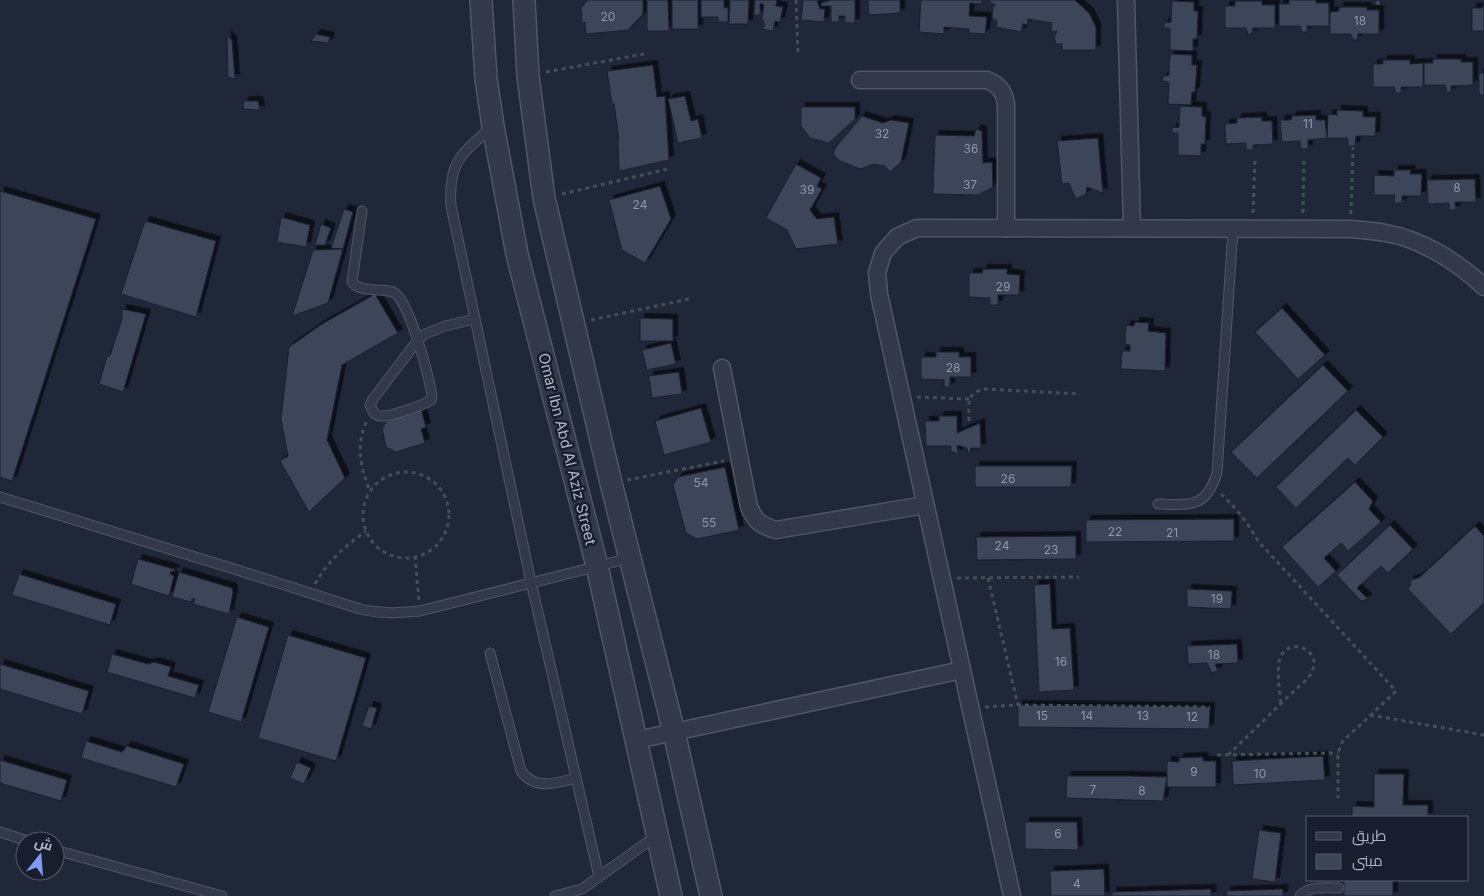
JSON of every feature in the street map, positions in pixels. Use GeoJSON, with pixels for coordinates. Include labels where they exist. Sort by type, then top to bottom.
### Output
{"type":"FeatureCollection","features":[{"type":"Feature","properties":{"kind":"street","name":"Omar Ibn Abd Al Aziz Street"},"geometry":{"type":"LineString","coordinates":[[481,0],[486,79],[517,254],[597,566],[671,896]]}},
{"type":"Feature","properties":{"kind":"street"},"geometry":{"type":"LineString","coordinates":[[524,0],[528,76],[544,198],[611,483],[674,732],[711,896]]}},
{"type":"Feature","properties":{"kind":"street"},"geometry":{"type":"LineString","coordinates":[[1126,0],[1132,228]]}},
{"type":"Feature","properties":{"kind":"street"},"geometry":{"type":"LineString","coordinates":[[860,80],[987,80],[997,84],[1004,93],[1006,104],[1006,228]]}},
{"type":"Feature","properties":{"kind":"street"},"geometry":{"type":"LineString","coordinates":[[1012,896],[879,294],[877,273],[883,253],[897,237],[917,228],[1351,229],[1387,233],[1422,244],[1454,262],[1484,287]]}},
{"type":"Feature","properties":{"kind":"street"},"geometry":{"type":"LineString","coordinates":[[722,368],[749,507],[754,518],[764,526],[776,530],[925,505]]}},
{"type":"Feature","properties":{"kind":"street"},"geometry":{"type":"LineString","coordinates":[[637,740],[962,670]]}},
{"type":"Feature","properties":{"kind":"lane"},"geometry":{"type":"LineString","coordinates":[[493,126],[466,150],[458,160],[452,172],[450,187],[451,206],[531,582],[599,877]]}},
{"type":"Feature","properties":{"kind":"lane"},"geometry":{"type":"LineString","coordinates":[[362,211],[352,282],[358,287],[391,292],[399,296],[418,340],[431,392],[431,400],[425,404],[384,416],[377,415],[370,405],[376,394],[418,340],[436,329],[475,319]]}},
{"type":"Feature","properties":{"kind":"lane"},"geometry":{"type":"LineString","coordinates":[[1158,504],[1190,505],[1203,498],[1212,488],[1217,473],[1233,229]]}},
{"type":"Feature","properties":{"kind":"lane"},"geometry":{"type":"LineString","coordinates":[[0,497],[310,594],[378,613],[396,614],[420,611],[630,558]]}},
{"type":"Feature","properties":{"kind":"lane"},"geometry":{"type":"LineString","coordinates":[[490,653],[521,771],[525,777],[539,785],[576,778]]}},
{"type":"Feature","properties":{"kind":"lane"},"geometry":{"type":"LineString","coordinates":[[0,832],[15,837]]}},
{"type":"Feature","properties":{"kind":"lane"},"geometry":{"type":"LineString","coordinates":[[555,896],[582,889],[658,834]]}},
{"type":"Feature","properties":{"kind":"lane"},"geometry":{"type":"LineString","coordinates":[[65,853],[222,896]]}},
{"type":"Feature","properties":{"kind":"lane"},"geometry":{"type":"LineString","coordinates":[[1300,896],[1305,891],[1316,888],[1339,888]]}},
{"type":"Feature","properties":{"kind":"path"},"geometry":{"type":"LineString","coordinates":[[796,0],[798,55]]}},
{"type":"Feature","properties":{"kind":"path"},"geometry":{"type":"LineString","coordinates":[[1378,0],[1378,5]]}},
{"type":"Feature","properties":{"kind":"path"},"geometry":{"type":"LineString","coordinates":[[528,76],[644,54]]}},
{"type":"Feature","properties":{"kind":"path"},"geometry":{"type":"LineString","coordinates":[[1351,229],[1353,147]]}},
{"type":"Feature","properties":{"kind":"path"},"geometry":{"type":"LineString","coordinates":[[1253,229],[1255,157]]}},
{"type":"Feature","properties":{"kind":"path"},"geometry":{"type":"LineString","coordinates":[[1302,229],[1304,159]]}},
{"type":"Feature","properties":{"kind":"path"},"geometry":{"type":"LineString","coordinates":[[544,198],[668,169]]}},
{"type":"Feature","properties":{"kind":"path"},"geometry":{"type":"LineString","coordinates":[[574,324],[689,299]]}},
{"type":"Feature","properties":{"kind":"path"},"geometry":{"type":"LineString","coordinates":[[969,421],[969,399],[974,392],[984,389],[1080,394]]}},
{"type":"Feature","properties":{"kind":"path"},"geometry":{"type":"LineString","coordinates":[[902,396],[969,399]]}},
{"type":"Feature","properties":{"kind":"path"},"geometry":{"type":"LineString","coordinates":[[370,491],[363,474],[359,444],[371,409]]}},
{"type":"Feature","properties":{"kind":"path"},"geometry":{"type":"LineString","coordinates":[[611,483],[740,458]]}},
{"type":"Feature","properties":{"kind":"path"},"geometry":{"type":"LineString","coordinates":[[405,472],[425,477],[434,483],[441,490],[448,510],[446,530],[441,540],[425,553],[415,556],[396,556],[386,553],[378,547],[366,531],[363,511],[370,491],[385,477],[395,473],[405,472]]}},
{"type":"Feature","properties":{"kind":"path"},"geometry":{"type":"LineString","coordinates":[[1212,488],[1230,503],[1246,521],[1258,540],[1396,692],[1342,742],[1338,754],[1338,798]]}},
{"type":"Feature","properties":{"kind":"path"},"geometry":{"type":"LineString","coordinates":[[310,594],[320,575],[333,558],[366,531]]}},
{"type":"Feature","properties":{"kind":"path"},"geometry":{"type":"LineString","coordinates":[[415,556],[420,611]]}},
{"type":"Feature","properties":{"kind":"path"},"geometry":{"type":"LineString","coordinates":[[942,578],[1079,577]]}},
{"type":"Feature","properties":{"kind":"path"},"geometry":{"type":"LineString","coordinates":[[988,578],[1018,705]]}},
{"type":"Feature","properties":{"kind":"path"},"geometry":{"type":"LineString","coordinates":[[1228,755],[1281,704],[1312,672],[1313,656],[1301,646],[1293,646],[1281,656],[1279,664],[1281,704]]}},
{"type":"Feature","properties":{"kind":"path"},"geometry":{"type":"LineString","coordinates":[[970,708],[1018,705],[1210,707]]}},
{"type":"Feature","properties":{"kind":"path"},"geometry":{"type":"LineString","coordinates":[[1370,715],[1484,735]]}},
{"type":"Feature","properties":{"kind":"path"},"geometry":{"type":"LineString","coordinates":[[1216,755],[1338,754]]}},
{"type":"Feature","properties":{"kind":"building"},"geometry":{"type":"Polygon","coordinates":[[[588,0],[643,0],[643,14],[628,30],[586,34],[585,22],[582,23],[581,8],[588,0]]]}},
{"type":"Feature","properties":{"kind":"building"},"geometry":{"type":"Polygon","coordinates":[[[647,0],[668,0],[669,31],[647,31],[647,0]]]}},
{"type":"Feature","properties":{"kind":"building"},"geometry":{"type":"Polygon","coordinates":[[[672,0],[698,0],[698,29],[672,29],[672,0]]]}},
{"type":"Feature","properties":{"kind":"building"},"geometry":{"type":"Polygon","coordinates":[[[701,0],[724,0],[724,8],[728,7],[728,22],[718,22],[718,17],[701,17],[701,0]]]}},
{"type":"Feature","properties":{"kind":"building"},"geometry":{"type":"Polygon","coordinates":[[[730,0],[749,0],[748,24],[729,24],[730,0]]]}},
{"type":"Feature","properties":{"kind":"building"},"geometry":{"type":"Polygon","coordinates":[[[755,0],[777,0],[776,6],[783,7],[780,22],[775,21],[773,31],[762,29],[765,25],[762,19],[764,5],[760,3],[760,15],[754,15],[755,0]]]}},
{"type":"Feature","properties":{"kind":"building"},"geometry":{"type":"Polygon","coordinates":[[[803,0],[820,0],[817,1],[820,9],[825,9],[824,22],[801,20],[803,0]]]}},
{"type":"Feature","properties":{"kind":"building"},"geometry":{"type":"Polygon","coordinates":[[[831,0],[855,0],[855,23],[845,23],[845,16],[839,16],[839,22],[831,22],[831,6],[821,6],[821,3],[831,0]]]}},
{"type":"Feature","properties":{"kind":"building"},"geometry":{"type":"Polygon","coordinates":[[[868,0],[900,0],[900,13],[869,15],[868,0]]]}},
{"type":"Feature","properties":{"kind":"building"},"geometry":{"type":"Polygon","coordinates":[[[921,0],[982,0],[982,4],[970,3],[969,16],[987,17],[985,34],[969,33],[969,29],[944,27],[944,34],[919,32],[921,0]]]}},
{"type":"Feature","properties":{"kind":"building"},"geometry":{"type":"Polygon","coordinates":[[[990,0],[1075,0],[1089,13],[1096,27],[1096,50],[1062,50],[1062,44],[1056,44],[1054,36],[1057,31],[1051,32],[1052,23],[1028,19],[1027,25],[1023,24],[1021,32],[996,27],[997,21],[992,18],[993,6],[995,4],[990,3],[990,0]]]}},
{"type":"Feature","properties":{"kind":"building"},"geometry":{"type":"Polygon","coordinates":[[[1289,0],[1316,0],[1316,3],[1329,3],[1329,26],[1307,26],[1307,32],[1302,32],[1300,26],[1279,26],[1279,4],[1289,4],[1289,0]]]}},
{"type":"Feature","properties":{"kind":"building"},"geometry":{"type":"Polygon","coordinates":[[[1172,1],[1194,2],[1194,11],[1198,11],[1197,39],[1193,39],[1193,51],[1170,50],[1170,28],[1164,28],[1164,23],[1171,22],[1172,1]]]}},
{"type":"Feature","properties":{"kind":"building"},"geometry":{"type":"Polygon","coordinates":[[[1235,1],[1262,1],[1262,5],[1275,5],[1275,28],[1253,28],[1252,34],[1248,34],[1246,28],[1225,28],[1225,6],[1235,6],[1235,1]]]}},
{"type":"Feature","properties":{"kind":"building"},"geometry":{"type":"Polygon","coordinates":[[[1484,4],[1484,31],[1472,31],[1472,8],[1482,8],[1484,4]]]}},
{"type":"Feature","properties":{"kind":"building"},"geometry":{"type":"Polygon","coordinates":[[[1339,7],[1367,7],[1367,10],[1379,10],[1379,34],[1358,34],[1357,40],[1353,40],[1351,34],[1330,34],[1330,12],[1339,11],[1339,7]]]}},
{"type":"Feature","properties":{"kind":"building"},"geometry":{"type":"Polygon","coordinates":[[[316,34],[330,37],[328,43],[311,41],[316,34]]]}},
{"type":"Feature","properties":{"kind":"building"},"geometry":{"type":"Polygon","coordinates":[[[227,36],[232,40],[235,79],[228,77],[227,36]]]}},
{"type":"Feature","properties":{"kind":"building"},"geometry":{"type":"Polygon","coordinates":[[[1170,54],[1192,55],[1192,65],[1197,65],[1195,92],[1192,92],[1191,105],[1168,104],[1169,82],[1162,81],[1163,77],[1169,75],[1170,54]]]}},
{"type":"Feature","properties":{"kind":"building"},"geometry":{"type":"Polygon","coordinates":[[[1433,59],[1461,59],[1461,62],[1473,62],[1473,85],[1451,86],[1451,92],[1447,92],[1445,85],[1424,85],[1424,63],[1433,63],[1433,59]]]}},
{"type":"Feature","properties":{"kind":"building"},"geometry":{"type":"Polygon","coordinates":[[[1383,60],[1410,60],[1410,64],[1423,63],[1423,87],[1401,87],[1401,93],[1396,93],[1394,87],[1373,87],[1373,64],[1383,64],[1383,60]]]}},
{"type":"Feature","properties":{"kind":"building"},"geometry":{"type":"Polygon","coordinates":[[[653,65],[657,97],[665,96],[669,160],[619,171],[619,139],[607,71],[653,65]]]}},
{"type":"Feature","properties":{"kind":"building"},"geometry":{"type":"Polygon","coordinates":[[[1479,73],[1484,73],[1484,95],[1479,95],[1479,73]]]}},
{"type":"Feature","properties":{"kind":"building"},"geometry":{"type":"Polygon","coordinates":[[[685,96],[691,121],[698,119],[702,138],[678,143],[668,99],[685,96]]]}},
{"type":"Feature","properties":{"kind":"building"},"geometry":{"type":"Polygon","coordinates":[[[244,101],[258,101],[260,110],[243,109],[244,101]]]}},
{"type":"Feature","properties":{"kind":"building"},"geometry":{"type":"Polygon","coordinates":[[[1180,106],[1202,107],[1202,116],[1206,117],[1205,144],[1201,144],[1201,156],[1178,155],[1178,133],[1172,133],[1172,128],[1179,127],[1180,106]]]}},
{"type":"Feature","properties":{"kind":"building"},"geometry":{"type":"Polygon","coordinates":[[[801,107],[855,107],[855,119],[829,143],[810,138],[801,126],[801,107]]]}},
{"type":"Feature","properties":{"kind":"building"},"geometry":{"type":"Polygon","coordinates":[[[1337,110],[1363,111],[1363,117],[1376,117],[1375,136],[1356,136],[1355,146],[1348,146],[1348,138],[1327,138],[1328,114],[1337,115],[1337,110]]]}},
{"type":"Feature","properties":{"kind":"building"},"geometry":{"type":"Polygon","coordinates":[[[1316,115],[1316,120],[1325,120],[1327,138],[1308,140],[1308,149],[1301,149],[1300,141],[1282,142],[1280,120],[1291,120],[1292,116],[1316,115]]]}},
{"type":"Feature","properties":{"kind":"building"},"geometry":{"type":"Polygon","coordinates":[[[862,116],[883,123],[891,120],[909,123],[901,162],[890,172],[885,166],[874,164],[860,169],[840,161],[833,154],[836,147],[862,116]]]}},
{"type":"Feature","properties":{"kind":"building"},"geometry":{"type":"Polygon","coordinates":[[[1262,117],[1262,121],[1272,121],[1273,144],[1253,145],[1253,150],[1246,150],[1246,143],[1226,144],[1225,124],[1237,123],[1237,118],[1262,117]]]}},
{"type":"Feature","properties":{"kind":"building"},"geometry":{"type":"Polygon","coordinates":[[[976,129],[982,131],[983,163],[992,162],[993,187],[978,195],[933,194],[935,135],[974,136],[976,129]]]}},
{"type":"Feature","properties":{"kind":"building"},"geometry":{"type":"Polygon","coordinates":[[[1098,138],[1103,193],[1087,187],[1086,194],[1076,199],[1069,183],[1062,184],[1057,141],[1098,138]]]}},
{"type":"Feature","properties":{"kind":"building"},"geometry":{"type":"Polygon","coordinates":[[[796,164],[821,178],[817,186],[822,189],[810,210],[817,219],[834,217],[838,244],[796,249],[787,230],[766,218],[796,164]]]}},
{"type":"Feature","properties":{"kind":"building"},"geometry":{"type":"Polygon","coordinates":[[[1394,170],[1411,170],[1410,174],[1422,174],[1421,196],[1402,196],[1402,203],[1394,203],[1395,195],[1374,195],[1374,175],[1394,176],[1394,170]]]}},
{"type":"Feature","properties":{"kind":"building"},"geometry":{"type":"Polygon","coordinates":[[[1475,179],[1476,202],[1455,202],[1456,210],[1449,210],[1449,203],[1428,204],[1427,180],[1475,179]]]}},
{"type":"Feature","properties":{"kind":"building"},"geometry":{"type":"Polygon","coordinates":[[[660,186],[671,219],[645,263],[622,250],[609,200],[660,186]]]}},
{"type":"Feature","properties":{"kind":"building"},"geometry":{"type":"Polygon","coordinates":[[[0,191],[96,219],[12,481],[0,477],[0,191]]]}},
{"type":"Feature","properties":{"kind":"building"},"geometry":{"type":"Polygon","coordinates":[[[344,209],[353,212],[343,249],[331,248],[344,209]]]}},
{"type":"Feature","properties":{"kind":"building"},"geometry":{"type":"Polygon","coordinates":[[[281,217],[310,225],[306,247],[277,242],[281,217]]]}},
{"type":"Feature","properties":{"kind":"building"},"geometry":{"type":"Polygon","coordinates":[[[145,221],[216,241],[196,317],[121,294],[145,221]]]}},
{"type":"Feature","properties":{"kind":"building"},"geometry":{"type":"Polygon","coordinates":[[[321,224],[331,228],[325,245],[315,245],[321,224]]]}},
{"type":"Feature","properties":{"kind":"building"},"geometry":{"type":"Polygon","coordinates":[[[343,249],[328,303],[292,316],[313,250],[343,249]]]}},
{"type":"Feature","properties":{"kind":"building"},"geometry":{"type":"Polygon","coordinates":[[[983,269],[1007,269],[1007,274],[1020,275],[1019,295],[998,295],[998,305],[990,305],[990,298],[969,297],[969,273],[982,273],[983,269]]]}},
{"type":"Feature","properties":{"kind":"building"},"geometry":{"type":"Polygon","coordinates":[[[375,294],[398,333],[342,365],[327,440],[345,478],[309,512],[280,461],[288,456],[281,419],[289,347],[322,324],[375,294]]]}},
{"type":"Feature","properties":{"kind":"building"},"geometry":{"type":"Polygon","coordinates":[[[1282,308],[1325,355],[1298,379],[1255,332],[1282,308]]]}},
{"type":"Feature","properties":{"kind":"building"},"geometry":{"type":"Polygon","coordinates":[[[122,309],[146,314],[123,392],[99,384],[107,356],[110,356],[122,319],[122,309]]]}},
{"type":"Feature","properties":{"kind":"building"},"geometry":{"type":"Polygon","coordinates":[[[640,318],[673,319],[673,341],[640,341],[640,318]]]}},
{"type":"Feature","properties":{"kind":"building"},"geometry":{"type":"Polygon","coordinates":[[[1135,322],[1149,323],[1148,331],[1166,333],[1165,371],[1121,369],[1122,351],[1130,351],[1130,345],[1125,344],[1126,325],[1134,326],[1135,322]]]}},
{"type":"Feature","properties":{"kind":"building"},"geometry":{"type":"Polygon","coordinates":[[[671,343],[676,364],[647,370],[642,350],[671,343]]]}},
{"type":"Feature","properties":{"kind":"building"},"geometry":{"type":"Polygon","coordinates":[[[936,352],[959,352],[959,357],[971,357],[971,377],[950,377],[950,387],[944,387],[944,380],[921,379],[921,357],[936,357],[936,352]]]}},
{"type":"Feature","properties":{"kind":"building"},"geometry":{"type":"Polygon","coordinates":[[[1323,365],[1348,391],[1257,478],[1231,452],[1323,365]]]}},
{"type":"Feature","properties":{"kind":"building"},"geometry":{"type":"Polygon","coordinates":[[[679,372],[682,394],[652,398],[649,376],[679,372]]]}},
{"type":"Feature","properties":{"kind":"building"},"geometry":{"type":"Polygon","coordinates":[[[701,408],[711,442],[664,455],[655,421],[701,408]]]}},
{"type":"Feature","properties":{"kind":"building"},"geometry":{"type":"Polygon","coordinates":[[[421,409],[426,427],[421,429],[425,443],[396,452],[386,447],[382,428],[387,421],[421,409]]]}},
{"type":"Feature","properties":{"kind":"building"},"geometry":{"type":"Polygon","coordinates":[[[1356,410],[1383,437],[1355,465],[1348,458],[1296,508],[1276,487],[1356,410]]]}},
{"type":"Feature","properties":{"kind":"building"},"geometry":{"type":"Polygon","coordinates":[[[939,416],[957,416],[957,433],[980,423],[981,448],[971,448],[968,456],[967,448],[957,445],[958,454],[951,451],[951,446],[926,446],[925,421],[939,421],[939,416]]]}},
{"type":"Feature","properties":{"kind":"building"},"geometry":{"type":"Polygon","coordinates":[[[975,466],[1072,466],[1071,487],[975,487],[975,466]]]}},
{"type":"Feature","properties":{"kind":"building"},"geometry":{"type":"Polygon","coordinates":[[[725,467],[739,530],[697,539],[686,533],[673,485],[678,477],[725,467]]]}},
{"type":"Feature","properties":{"kind":"building"},"geometry":{"type":"Polygon","coordinates":[[[1355,482],[1373,501],[1369,509],[1381,522],[1348,551],[1341,543],[1324,558],[1336,571],[1318,587],[1282,547],[1355,482]]]}},
{"type":"Feature","properties":{"kind":"building"},"geometry":{"type":"Polygon","coordinates":[[[1234,519],[1234,541],[1086,542],[1086,520],[1234,519]]]}},
{"type":"Feature","properties":{"kind":"building"},"geometry":{"type":"Polygon","coordinates":[[[1390,525],[1413,549],[1388,573],[1381,566],[1357,588],[1368,599],[1361,601],[1337,575],[1390,525]]]}},
{"type":"Feature","properties":{"kind":"building"},"geometry":{"type":"Polygon","coordinates":[[[1475,526],[1484,536],[1484,603],[1451,634],[1408,589],[1411,584],[1409,581],[1420,577],[1475,526]]]}},
{"type":"Feature","properties":{"kind":"building"},"geometry":{"type":"Polygon","coordinates":[[[1076,536],[1076,559],[977,560],[976,537],[1076,536]]]}},
{"type":"Feature","properties":{"kind":"building"},"geometry":{"type":"Polygon","coordinates":[[[138,559],[174,569],[175,572],[171,571],[170,574],[174,576],[169,596],[131,584],[138,559]]]}},
{"type":"Feature","properties":{"kind":"building"},"geometry":{"type":"Polygon","coordinates":[[[179,572],[232,588],[233,593],[229,614],[193,604],[195,599],[192,599],[191,602],[172,597],[179,572]]]}},
{"type":"Feature","properties":{"kind":"building"},"geometry":{"type":"Polygon","coordinates":[[[19,574],[116,604],[110,625],[12,595],[19,574]]]}},
{"type":"Feature","properties":{"kind":"building"},"geometry":{"type":"Polygon","coordinates":[[[1050,584],[1052,629],[1070,628],[1074,690],[1039,692],[1034,585],[1050,584]]]}},
{"type":"Feature","properties":{"kind":"building"},"geometry":{"type":"Polygon","coordinates":[[[1187,589],[1232,591],[1231,609],[1187,607],[1187,589]]]}},
{"type":"Feature","properties":{"kind":"building"},"geometry":{"type":"Polygon","coordinates":[[[237,617],[269,627],[241,722],[208,712],[237,617]]]}},
{"type":"Feature","properties":{"kind":"building"},"geometry":{"type":"Polygon","coordinates":[[[288,635],[366,658],[336,761],[258,738],[288,635]]]}},
{"type":"Feature","properties":{"kind":"building"},"geometry":{"type":"Polygon","coordinates":[[[1237,644],[1238,663],[1215,664],[1218,670],[1212,673],[1207,663],[1188,664],[1187,646],[1237,644]]]}},
{"type":"Feature","properties":{"kind":"building"},"geometry":{"type":"Polygon","coordinates":[[[112,654],[148,664],[154,662],[171,667],[168,676],[199,685],[195,698],[107,672],[112,654]]]}},
{"type":"Feature","properties":{"kind":"building"},"geometry":{"type":"Polygon","coordinates":[[[0,664],[89,691],[82,714],[0,689],[0,664]]]}},
{"type":"Feature","properties":{"kind":"building"},"geometry":{"type":"Polygon","coordinates":[[[1018,705],[1210,707],[1209,729],[1018,727],[1018,705]]]}},
{"type":"Feature","properties":{"kind":"building"},"geometry":{"type":"Polygon","coordinates":[[[369,706],[377,708],[371,729],[362,726],[369,706]]]}},
{"type":"Feature","properties":{"kind":"building"},"geometry":{"type":"Polygon","coordinates":[[[86,741],[122,752],[127,746],[184,764],[176,787],[81,758],[86,741]]]}},
{"type":"Feature","properties":{"kind":"building"},"geometry":{"type":"Polygon","coordinates":[[[1323,756],[1325,780],[1233,785],[1232,761],[1323,756]]]}},
{"type":"Feature","properties":{"kind":"building"},"geometry":{"type":"Polygon","coordinates":[[[1203,757],[1203,761],[1216,761],[1216,787],[1167,787],[1167,761],[1179,762],[1179,758],[1203,757]]]}},
{"type":"Feature","properties":{"kind":"building"},"geometry":{"type":"Polygon","coordinates":[[[0,760],[67,780],[61,801],[0,783],[0,760]]]}},
{"type":"Feature","properties":{"kind":"building"},"geometry":{"type":"Polygon","coordinates":[[[297,762],[311,768],[304,784],[290,778],[297,762]]]}},
{"type":"Feature","properties":{"kind":"building"},"geometry":{"type":"Polygon","coordinates":[[[1374,774],[1404,774],[1403,805],[1428,805],[1428,816],[1352,816],[1352,806],[1374,807],[1374,774]]]}},
{"type":"Feature","properties":{"kind":"building"},"geometry":{"type":"Polygon","coordinates":[[[1067,776],[1167,777],[1163,801],[1066,798],[1067,776]]]}},
{"type":"Feature","properties":{"kind":"building"},"geometry":{"type":"Polygon","coordinates":[[[1025,822],[1077,822],[1078,850],[1025,849],[1025,822]]]}},
{"type":"Feature","properties":{"kind":"building"},"geometry":{"type":"Polygon","coordinates":[[[1259,830],[1281,833],[1275,882],[1252,879],[1259,830]]]}},
{"type":"Feature","properties":{"kind":"building"},"geometry":{"type":"Polygon","coordinates":[[[1104,869],[1105,896],[1051,896],[1050,871],[1104,869]]]}},
{"type":"Feature","properties":{"kind":"building"},"geometry":{"type":"Polygon","coordinates":[[[1344,881],[1393,881],[1393,896],[1344,896],[1344,881]]]}},
{"type":"Feature","properties":{"kind":"building"},"geometry":{"type":"Polygon","coordinates":[[[1211,889],[1211,896],[1112,896],[1112,892],[1211,889]]]}},
{"type":"Feature","properties":{"kind":"building"},"geometry":{"type":"Polygon","coordinates":[[[1283,889],[1283,896],[1227,896],[1226,891],[1283,889]]]}}]}
